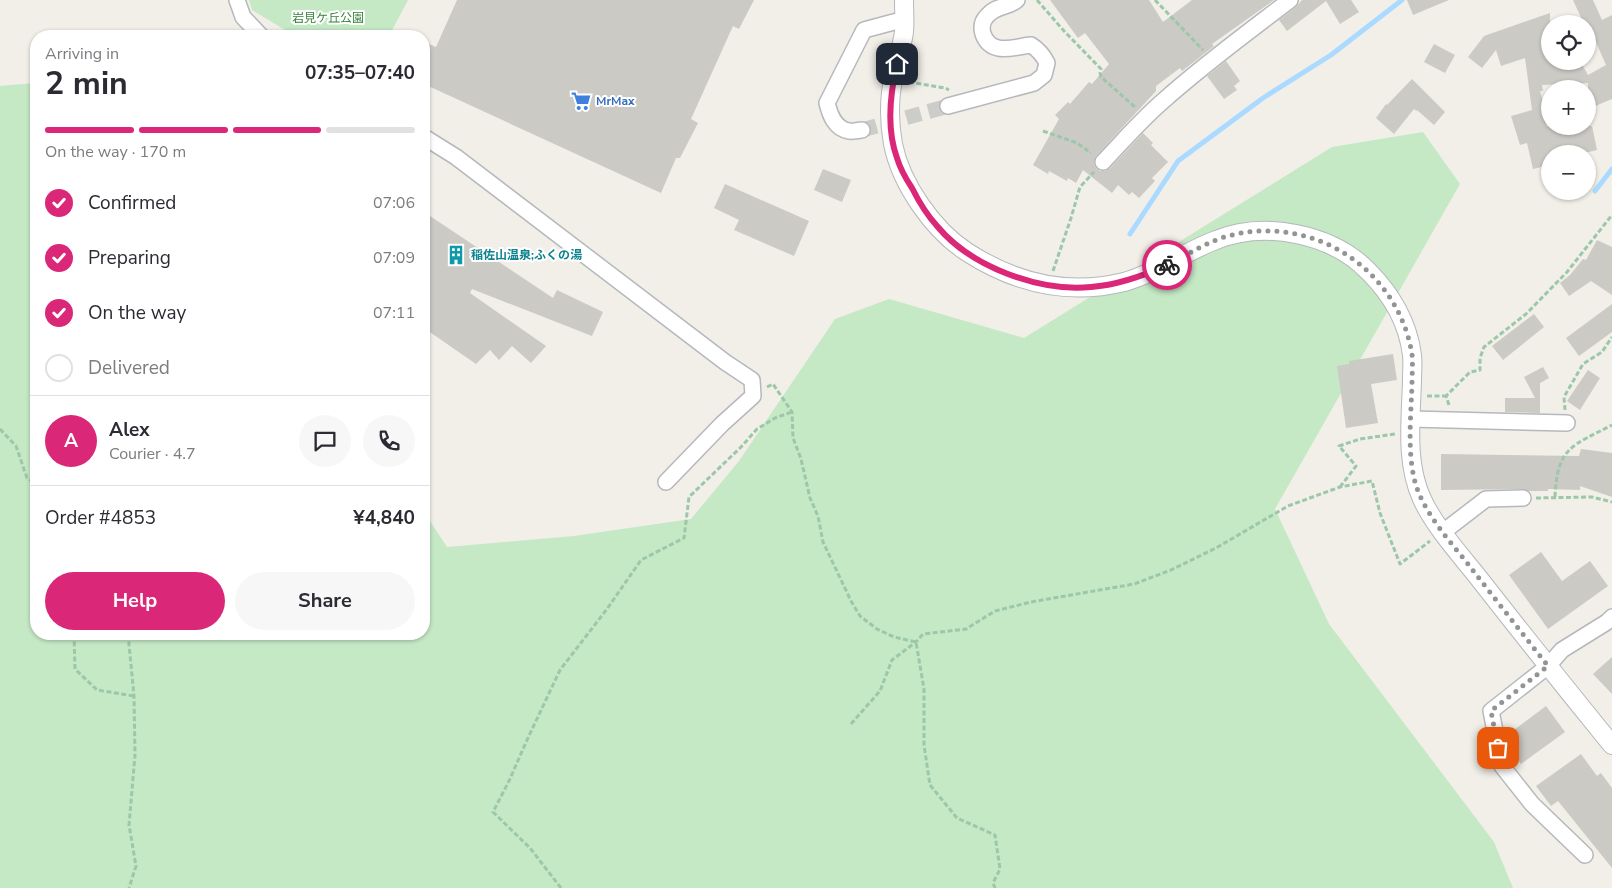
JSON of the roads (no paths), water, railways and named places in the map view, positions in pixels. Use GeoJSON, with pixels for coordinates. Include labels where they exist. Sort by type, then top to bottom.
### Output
{"type":"FeatureCollection","features":[{"type":"Feature","properties":{"kind":"street"},"geometry":{"type":"LineString","coordinates":[[238,0],[243,17],[255,30]]}},
{"type":"Feature","properties":{"kind":"street"},"geometry":{"type":"LineString","coordinates":[[904,0],[904,35],[890,99],[895,150],[905,177],[925,211],[938,228],[978,259],[1001,272],[1050,286],[1089,288],[1124,282],[1153,271],[1215,240],[1244,232],[1284,232],[1315,239],[1341,250],[1368,269],[1388,294],[1407,331],[1412,356],[1410,451],[1415,482],[1423,502],[1443,532],[1612,745]]}},
{"type":"Feature","properties":{"kind":"street"},"geometry":{"type":"LineString","coordinates":[[948,106],[1034,83],[1044,75],[1047,63],[1037,49],[1031,45],[1006,50],[993,47],[982,32],[982,22],[987,15],[999,7],[1012,5],[1017,0]]}},
{"type":"Feature","properties":{"kind":"street"},"geometry":{"type":"LineString","coordinates":[[1103,162],[1146,116],[1212,60],[1290,0]]}},
{"type":"Feature","properties":{"kind":"street"},"geometry":{"type":"LineString","coordinates":[[862,130],[849,131],[837,125],[830,116],[827,103],[864,30],[905,18]]}},
{"type":"Feature","properties":{"kind":"street"},"geometry":{"type":"LineString","coordinates":[[430,142],[456,157],[725,362],[752,380],[753,396],[722,424],[666,482]]}},
{"type":"Feature","properties":{"kind":"street"},"geometry":{"type":"LineString","coordinates":[[1411,426],[1454,420],[1566,423]]}},
{"type":"Feature","properties":{"kind":"street"},"geometry":{"type":"LineString","coordinates":[[1443,532],[1486,499],[1523,498]]}},
{"type":"Feature","properties":{"kind":"street"},"geometry":{"type":"LineString","coordinates":[[1585,856],[1532,804],[1502,766],[1491,711],[1548,666],[1562,650],[1612,617]]}},
{"type":"Feature","properties":{"kind":"waterway"},"geometry":{"type":"LineString","coordinates":[[1130,234],[1178,161],[1263,98],[1331,55],[1402,0]]}},
{"type":"Feature","properties":{"kind":"waterway"},"geometry":{"type":"LineString","coordinates":[[1596,190],[1612,169]]}},
{"type":"Feature","properties":{"kind":"tunnel"},"geometry":{"type":"LineString","coordinates":[[862,130],[948,106]]}},
{"type":"Feature","properties":{"kind":"place","name":"MrMax"},"geometry":{"type":"Point","coordinates":[581,101]}},
{"type":"Feature","properties":{"kind":"place","name":"稲佐山温泉;ふくの湯"},"geometry":{"type":"Point","coordinates":[456,255]}},
{"type":"Feature","properties":{"kind":"park label","name":"岩見ケ丘公園"},"geometry":{"type":"Point","coordinates":[328,18]}}]}
